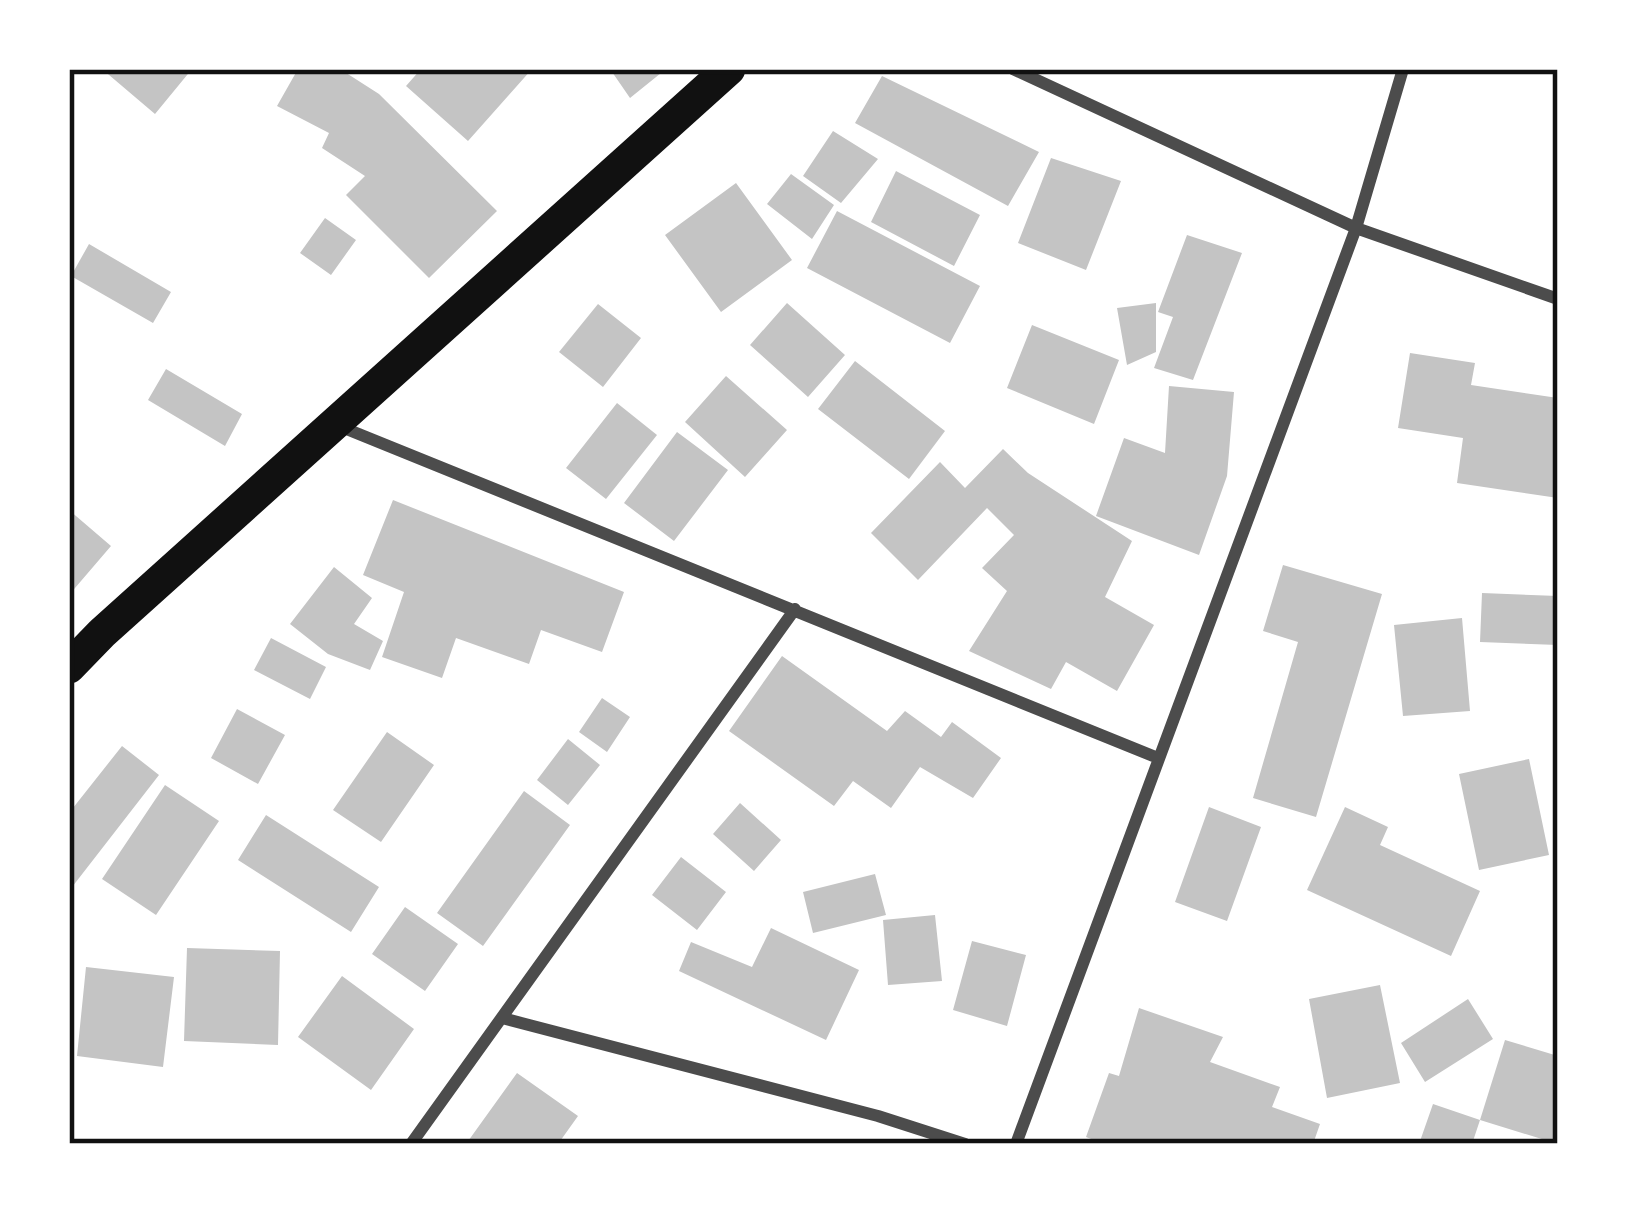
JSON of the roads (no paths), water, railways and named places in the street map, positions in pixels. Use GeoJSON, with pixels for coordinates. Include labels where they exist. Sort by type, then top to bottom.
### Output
{"type":"FeatureCollection","features":[{"type":"Feature","properties":{"kind":"highway"},"geometry":{"type":"LineString","coordinates":[[69,668],[102,633],[728,69]]}},
{"type":"Feature","properties":{"kind":"street"},"geometry":{"type":"LineString","coordinates":[[1013,69],[1356,228],[1558,299]]}},
{"type":"Feature","properties":{"kind":"street"},"geometry":{"type":"LineString","coordinates":[[1016,1144],[1356,228],[1402,69]]}},
{"type":"Feature","properties":{"kind":"street"},"geometry":{"type":"LineString","coordinates":[[332,424],[1158,758]]}},
{"type":"Feature","properties":{"kind":"street"},"geometry":{"type":"LineString","coordinates":[[411,1144],[795,609]]}},
{"type":"Feature","properties":{"kind":"street"},"geometry":{"type":"LineString","coordinates":[[502,1018],[878,1116],[965,1144]]}}]}
